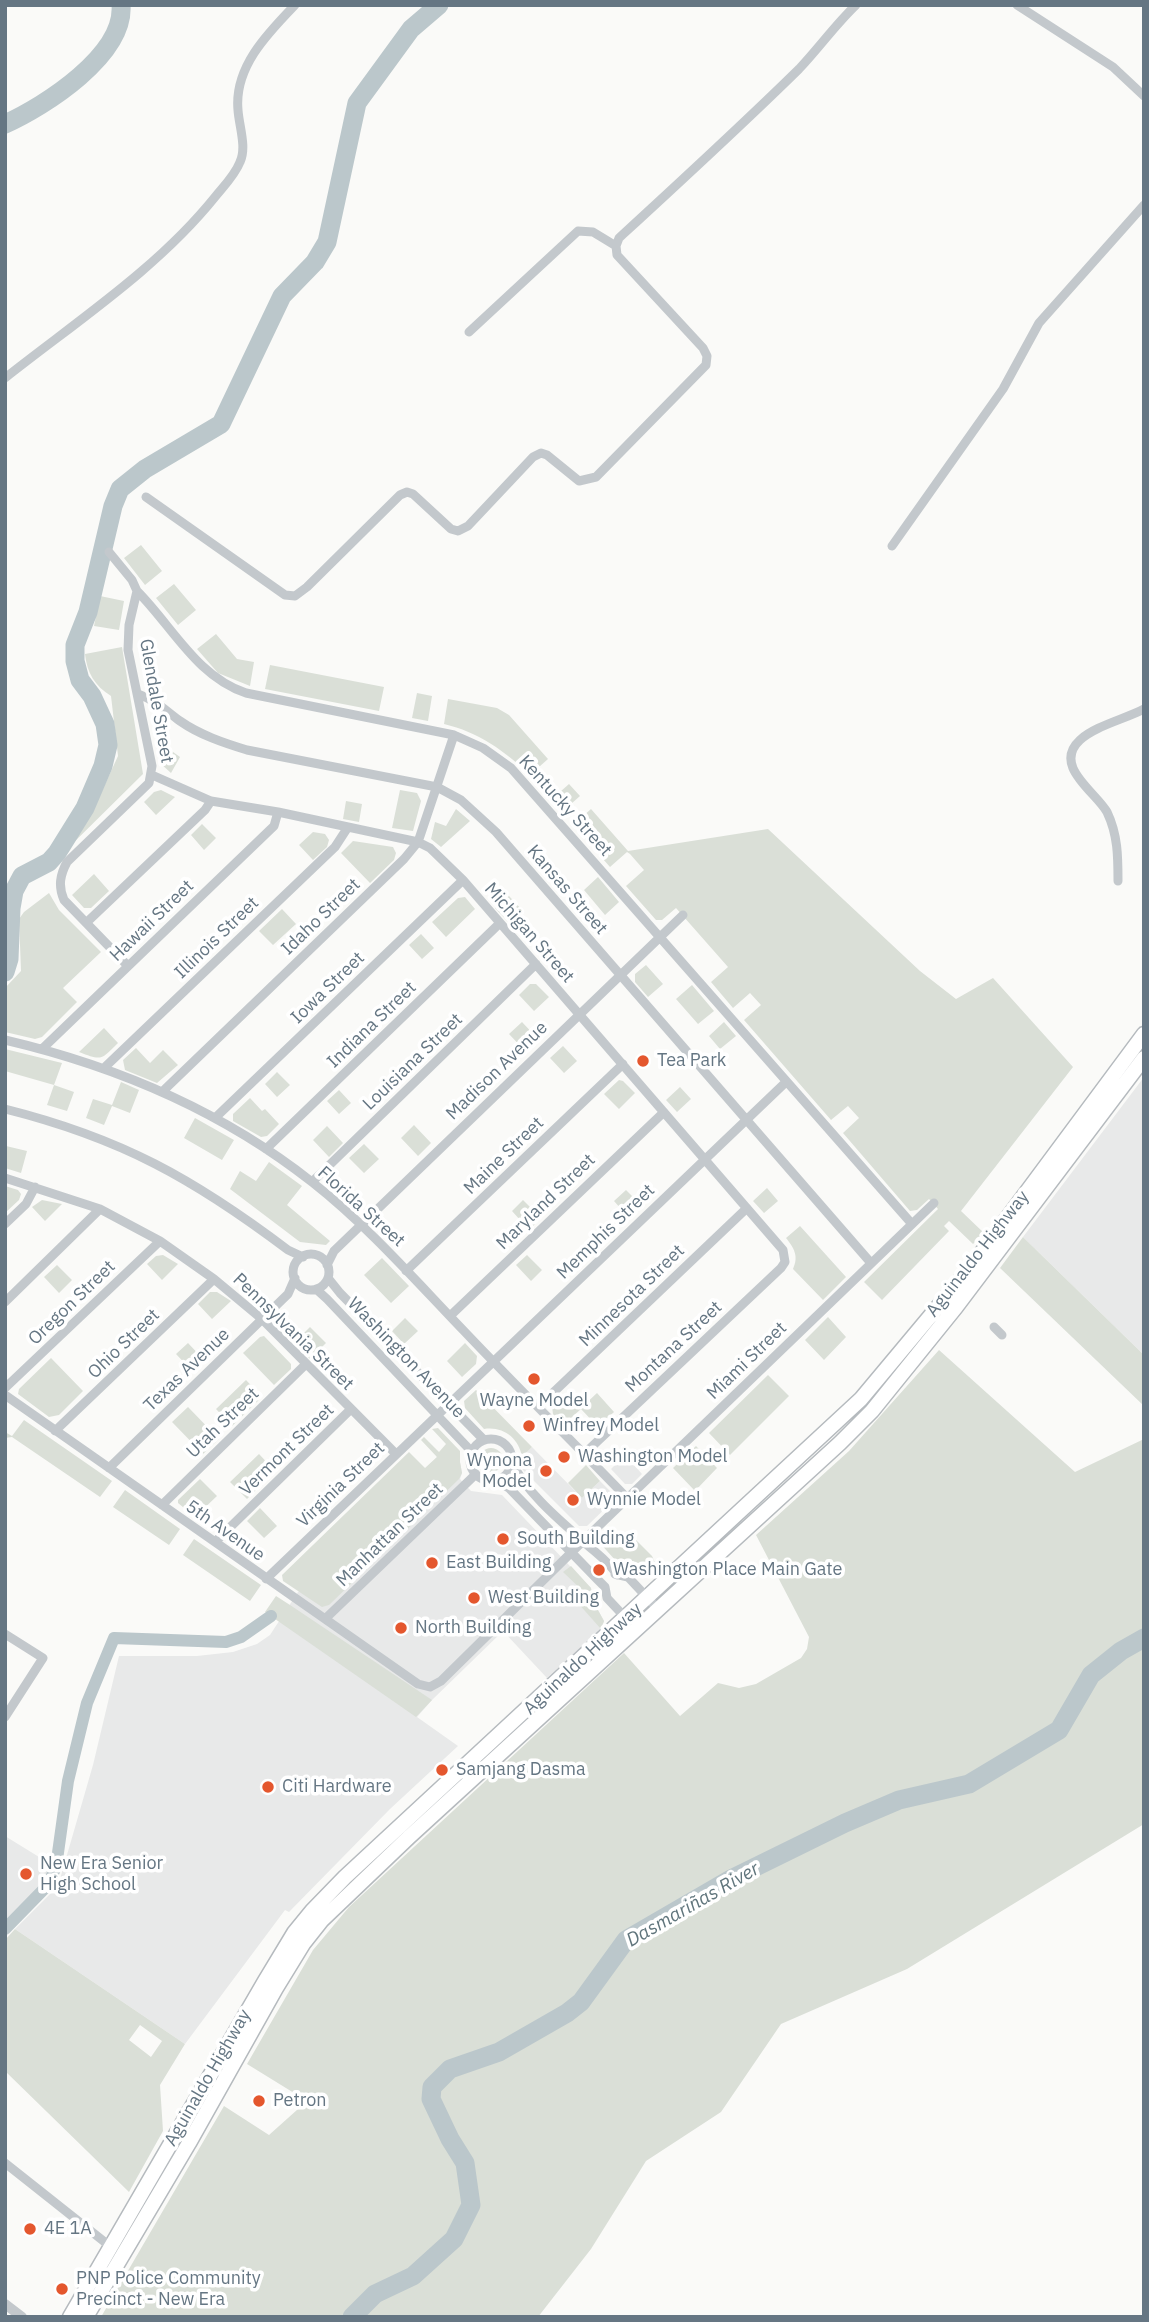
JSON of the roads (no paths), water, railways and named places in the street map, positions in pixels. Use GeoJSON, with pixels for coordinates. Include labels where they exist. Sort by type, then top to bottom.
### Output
{"type":"FeatureCollection","features":[{"type":"Feature","properties":{"kind":"main road","name":"Aguinaldo Highway"},"geometry":{"type":"LineString","coordinates":[[86,2317],[134,2221],[303,1944],[405,1832],[631,1624],[861,1399],[1029,1191],[1144,1034]]}},
{"type":"Feature","properties":{"kind":"main road","name":"Aguinaldo Highway"},"geometry":{"type":"LineString","coordinates":[[653,1603],[840,1443],[872,1411],[956,1307],[1144,1058]]}},
{"type":"Feature","properties":{"kind":"main road"},"geometry":{"type":"LineString","coordinates":[[945,1297],[956,1307]]}},
{"type":"Feature","properties":{"kind":"main road","name":"Aguinaldo Highway"},"geometry":{"type":"LineString","coordinates":[[70,2317],[111,2248],[134,2221]]}},
{"type":"Feature","properties":{"kind":"street"},"geometry":{"type":"LineString","coordinates":[[5,378],[165,252],[232,175],[242,156],[237,99],[245,69],[258,47],[295,5]]}},
{"type":"Feature","properties":{"kind":"street"},"geometry":{"type":"LineString","coordinates":[[146,497],[285,595],[295,596],[400,495],[407,492],[413,494],[451,529],[458,531],[468,526],[533,457],[541,453],[579,481],[596,477],[706,365],[707,356],[703,348],[617,255],[619,238],[747,120],[818,50],[856,5]]}},
{"type":"Feature","properties":{"kind":"street"},"geometry":{"type":"LineString","coordinates":[[1017,5],[1113,67],[1144,96]]}},
{"type":"Feature","properties":{"kind":"street"},"geometry":{"type":"LineString","coordinates":[[892,546],[1003,389],[1039,323],[1144,205]]}},
{"type":"Feature","properties":{"kind":"street"},"geometry":{"type":"LineString","coordinates":[[469,332],[578,231],[593,232],[616,246]]}},
{"type":"Feature","properties":{"kind":"street","name":"Kentucky Street"},"geometry":{"type":"LineString","coordinates":[[109,552],[132,580],[137,591],[201,664],[214,678],[230,688],[454,735],[483,748],[511,768],[912,1224]]}},
{"type":"Feature","properties":{"kind":"street","name":"Glendale Street"},"geometry":{"type":"LineString","coordinates":[[137,591],[127,638],[152,775]]}},
{"type":"Feature","properties":{"kind":"street","name":"Kansas Street"},"geometry":{"type":"LineString","coordinates":[[138,694],[154,700],[182,722],[205,735],[247,750],[437,787],[461,800],[496,832],[871,1264]]}},
{"type":"Feature","properties":{"kind":"street"},"geometry":{"type":"LineString","coordinates":[[1118,881],[1118,844],[1106,810],[1083,785],[1071,764],[1072,751],[1081,740],[1144,709]]}},
{"type":"Feature","properties":{"kind":"street","name":"Idaho Street"},"geometry":{"type":"LineString","coordinates":[[162,1092],[404,859],[418,842],[454,735]]}},
{"type":"Feature","properties":{"kind":"street"},"geometry":{"type":"LineString","coordinates":[[128,966],[64,900],[60,890],[62,870],[149,783],[152,775]]}},
{"type":"Feature","properties":{"kind":"street","name":"Michigan Street"},"geometry":{"type":"LineString","coordinates":[[152,775],[211,801],[278,812],[418,842],[430,848],[463,880],[664,1111],[783,1250],[785,1262]]}},
{"type":"Feature","properties":{"kind":"street"},"geometry":{"type":"LineString","coordinates":[[86,923],[205,810],[211,801]]}},
{"type":"Feature","properties":{"kind":"street","name":"Hawaii Street"},"geometry":{"type":"LineString","coordinates":[[42,1049],[274,826],[278,812]]}},
{"type":"Feature","properties":{"kind":"street","name":"Illinois Street"},"geometry":{"type":"LineString","coordinates":[[104,1068],[335,847],[348,827]]}},
{"type":"Feature","properties":{"kind":"street","name":"Iowa Street"},"geometry":{"type":"LineString","coordinates":[[215,1118],[463,880]]}},
{"type":"Feature","properties":{"kind":"street","name":"Madison Avenue"},"geometry":{"type":"LineString","coordinates":[[327,1265],[334,1251],[361,1224],[683,915]]}},
{"type":"Feature","properties":{"kind":"street","name":"Indiana Street"},"geometry":{"type":"LineString","coordinates":[[266,1149],[500,923]]}},
{"type":"Feature","properties":{"kind":"street","name":"Louisiana Street"},"geometry":{"type":"LineString","coordinates":[[312,1182],[536,964]]}},
{"type":"Feature","properties":{"kind":"street","name":"Florida Street"},"geometry":{"type":"LineString","coordinates":[[5,1040],[104,1068],[162,1092],[215,1118],[266,1149],[312,1182],[361,1224],[627,1498]]}},
{"type":"Feature","properties":{"kind":"street","name":"Maine Street"},"geometry":{"type":"LineString","coordinates":[[406,1271],[623,1064]]}},
{"type":"Feature","properties":{"kind":"street","name":"Memphis Street"},"geometry":{"type":"LineString","coordinates":[[447,1405],[786,1082]]}},
{"type":"Feature","properties":{"kind":"street"},"geometry":{"type":"LineString","coordinates":[[5,1109],[76,1129],[144,1157],[208,1192],[288,1250],[303,1256],[320,1256],[327,1265],[328,1278],[325,1283],[316,1289],[304,1288],[295,1278],[295,1265],[288,1250]]}},
{"type":"Feature","properties":{"kind":"street","name":"Maryland Street"},"geometry":{"type":"LineString","coordinates":[[450,1316],[664,1111]]}},
{"type":"Feature","properties":{"kind":"street","name":"Pennsylvania Street"},"geometry":{"type":"LineString","coordinates":[[5,1178],[100,1209],[160,1241],[214,1279],[262,1319],[396,1454]]}},
{"type":"Feature","properties":{"kind":"street"},"geometry":{"type":"LineString","coordinates":[[5,1224],[26,1204],[35,1187]]}},
{"type":"Feature","properties":{"kind":"street","name":"Miami Street"},"geometry":{"type":"LineString","coordinates":[[430,1687],[442,1681],[627,1498],[934,1203]]}},
{"type":"Feature","properties":{"kind":"street","name":"Minnesota Street"},"geometry":{"type":"LineString","coordinates":[[538,1407],[747,1208]]}},
{"type":"Feature","properties":{"kind":"street"},"geometry":{"type":"LineString","coordinates":[[5,1301],[100,1209]]}},
{"type":"Feature","properties":{"kind":"street","name":"Oregon Street"},"geometry":{"type":"LineString","coordinates":[[5,1388],[160,1241]]}},
{"type":"Feature","properties":{"kind":"street","name":"Madison Avenue"},"geometry":{"type":"LineString","coordinates":[[320,1256],[334,1251]]}},
{"type":"Feature","properties":{"kind":"street"},"geometry":{"type":"LineString","coordinates":[[295,1265],[303,1256]]}},
{"type":"Feature","properties":{"kind":"street","name":"Montana Street"},"geometry":{"type":"LineString","coordinates":[[584,1454],[785,1262]]}},
{"type":"Feature","properties":{"kind":"street","name":"Texas Avenue"},"geometry":{"type":"LineString","coordinates":[[108,1468],[288,1294],[295,1278]]}},
{"type":"Feature","properties":{"kind":"street","name":"Washington Avenue"},"geometry":{"type":"LineString","coordinates":[[328,1278],[447,1405],[484,1440]]}},
{"type":"Feature","properties":{"kind":"street","name":"Ohio Street"},"geometry":{"type":"LineString","coordinates":[[55,1431],[214,1279]]}},
{"type":"Feature","properties":{"kind":"street","name":"Texas Avenue"},"geometry":{"type":"LineString","coordinates":[[288,1294],[304,1288]]}},
{"type":"Feature","properties":{"kind":"street","name":"Washington Avenue"},"geometry":{"type":"LineString","coordinates":[[316,1289],[472,1452]]}},
{"type":"Feature","properties":{"kind":"street"},"geometry":{"type":"LineString","coordinates":[[994,1327],[1002,1335]]}},
{"type":"Feature","properties":{"kind":"street","name":"Utah Street"},"geometry":{"type":"LineString","coordinates":[[162,1505],[306,1364]]}},
{"type":"Feature","properties":{"kind":"street","name":"5th Avenue"},"geometry":{"type":"LineString","coordinates":[[5,1395],[418,1684],[430,1687]]}},
{"type":"Feature","properties":{"kind":"street","name":"Virginia Street"},"geometry":{"type":"LineString","coordinates":[[266,1579],[447,1405]]}},
{"type":"Feature","properties":{"kind":"street","name":"Vermont Street"},"geometry":{"type":"LineString","coordinates":[[215,1542],[351,1409]]}},
{"type":"Feature","properties":{"kind":"street"},"geometry":{"type":"LineString","coordinates":[[617,1575],[605,1559],[519,1478],[512,1455],[504,1443],[484,1440],[472,1452],[471,1464],[476,1474],[509,1488],[605,1587],[607,1598],[631,1624]]}},
{"type":"Feature","properties":{"kind":"street"},"geometry":{"type":"LineString","coordinates":[[495,1480],[506,1474],[512,1462]]}},
{"type":"Feature","properties":{"kind":"street","name":"Manhattan Street"},"geometry":{"type":"LineString","coordinates":[[325,1619],[476,1474]]}},
{"type":"Feature","properties":{"kind":"street"},"geometry":{"type":"LineString","coordinates":[[583,1541],[603,1566],[617,1575],[628,1577],[653,1603]]}},
{"type":"Feature","properties":{"kind":"street"},"geometry":{"type":"LineString","coordinates":[[605,1587],[609,1579],[617,1575]]}},
{"type":"Feature","properties":{"kind":"street"},"geometry":{"type":"LineString","coordinates":[[5,1634],[43,1658],[5,1717]]}},
{"type":"Feature","properties":{"kind":"street"},"geometry":{"type":"LineString","coordinates":[[5,2163],[111,2248]]}},
{"type":"Feature","properties":{"kind":"street"},"geometry":{"type":"LineString","coordinates":[[5,2304],[22,2317]]}},
{"type":"Feature","properties":{"kind":"waterway"},"geometry":{"type":"LineString","coordinates":[[5,124],[60,92],[97,60],[119,24],[121,5]]}},
{"type":"Feature","properties":{"kind":"waterway"},"geometry":{"type":"LineString","coordinates":[[5,972],[9,959],[14,891],[22,876],[49,862],[57,853],[85,808],[103,766],[108,745],[105,724],[92,696],[80,680],[75,661],[75,645],[88,612],[113,506],[120,489],[145,469],[221,424],[282,296],[315,262],[327,242],[357,103],[411,29],[439,5]]}},
{"type":"Feature","properties":{"kind":"waterway"},"geometry":{"type":"LineString","coordinates":[[5,1929],[47,1886],[56,1867],[68,1781],[87,1703],[114,1638],[226,1642],[241,1637],[271,1616]]}},
{"type":"Feature","properties":{"kind":"waterway","name":"Dasmariñas River"},"geometry":{"type":"LineString","coordinates":[[352,2317],[375,2294],[413,2276],[454,2239],[471,2205],[465,2163],[431,2099],[432,2087],[450,2069],[499,2052],[567,2013],[581,2002],[626,1940],[731,1879],[845,1823],[899,1800],[969,1784],[1059,1730],[1091,1675],[1121,1651],[1144,1638]]}},
{"type":"Feature","properties":{"kind":"tunnel"},"geometry":{"type":"LineString","coordinates":[[600,1562],[606,1569]]}},
{"type":"Feature","properties":{"kind":"place","name":"Tea Park"},"geometry":{"type":"Point","coordinates":[643,1061]}},
{"type":"Feature","properties":{"kind":"place","name":"Wayne Model"},"geometry":{"type":"Point","coordinates":[534,1379]}},
{"type":"Feature","properties":{"kind":"place","name":"Winfrey Model"},"geometry":{"type":"Point","coordinates":[529,1426]}},
{"type":"Feature","properties":{"kind":"place","name":"Washington Model"},"geometry":{"type":"Point","coordinates":[564,1457]}},
{"type":"Feature","properties":{"kind":"place","name":"Wynona Model"},"geometry":{"type":"Point","coordinates":[546,1471]}},
{"type":"Feature","properties":{"kind":"place","name":"Wynnie Model"},"geometry":{"type":"Point","coordinates":[573,1500]}},
{"type":"Feature","properties":{"kind":"place","name":"South Building"},"geometry":{"type":"Point","coordinates":[503,1539]}},
{"type":"Feature","properties":{"kind":"place","name":"East Building"},"geometry":{"type":"Point","coordinates":[432,1563]}},
{"type":"Feature","properties":{"kind":"place","name":"Washington Place Main Gate"},"geometry":{"type":"Point","coordinates":[599,1570]}},
{"type":"Feature","properties":{"kind":"place","name":"West Building"},"geometry":{"type":"Point","coordinates":[474,1598]}},
{"type":"Feature","properties":{"kind":"place","name":"North Building"},"geometry":{"type":"Point","coordinates":[401,1628]}},
{"type":"Feature","properties":{"kind":"place","name":"Samjang Dasma"},"geometry":{"type":"Point","coordinates":[442,1770]}},
{"type":"Feature","properties":{"kind":"place","name":"Citi Hardware"},"geometry":{"type":"Point","coordinates":[268,1787]}},
{"type":"Feature","properties":{"kind":"place","name":"New Era Senior High School"},"geometry":{"type":"Point","coordinates":[26,1874]}},
{"type":"Feature","properties":{"kind":"place","name":"Petron"},"geometry":{"type":"Point","coordinates":[259,2101]}},
{"type":"Feature","properties":{"kind":"place","name":"4E 1A"},"geometry":{"type":"Point","coordinates":[30,2229]}},
{"type":"Feature","properties":{"kind":"place","name":"PNP Police Community Precinct - New Era"},"geometry":{"type":"Point","coordinates":[62,2289]}}]}
